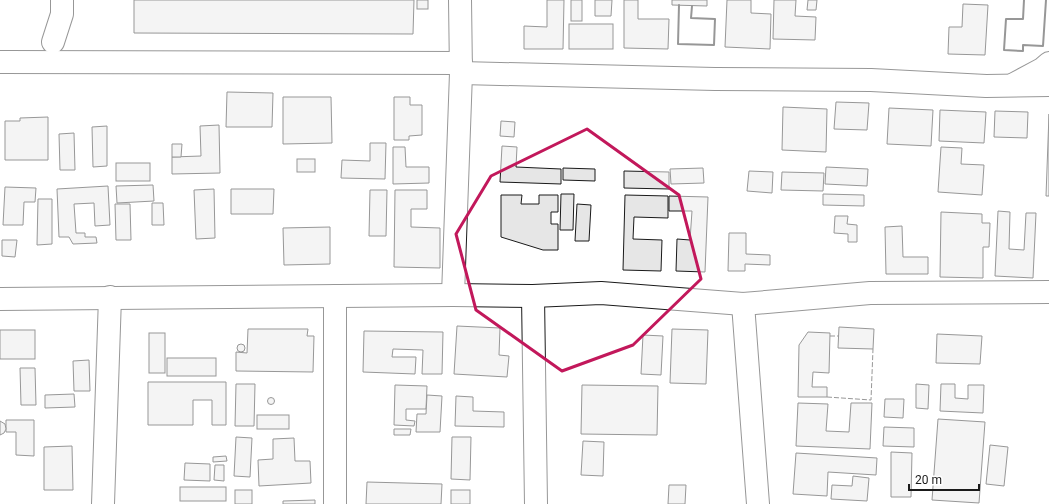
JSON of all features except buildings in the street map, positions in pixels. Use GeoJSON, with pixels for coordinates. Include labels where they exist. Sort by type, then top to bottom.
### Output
{"type":"FeatureCollection","features":[{"type":"Feature","properties":{"kind":"street"},"geometry":{"type":"LineString","coordinates":[[53,42],[62,14],[62,0]]}},
{"type":"Feature","properties":{"kind":"street"},"geometry":{"type":"LineString","coordinates":[[454,295],[461,68],[460,0]]}},
{"type":"Feature","properties":{"kind":"street"},"geometry":{"type":"LineString","coordinates":[[0,62],[461,68],[715,79],[871,80],[986,86],[1049,85]]}},
{"type":"Feature","properties":{"kind":"street"},"geometry":{"type":"LineString","coordinates":[[1012,85],[1042,69],[1049,63]]}},
{"type":"Feature","properties":{"kind":"street"},"geometry":{"type":"LineString","coordinates":[[0,299],[454,295],[533,296],[601,293],[743,304],[870,293],[1049,292]]}},
{"type":"Feature","properties":{"kind":"street"},"geometry":{"type":"LineString","coordinates":[[335,296],[335,504]]}},
{"type":"Feature","properties":{"kind":"street"},"geometry":{"type":"LineString","coordinates":[[533,296],[536,504]]}},
{"type":"Feature","properties":{"kind":"street"},"geometry":{"type":"LineString","coordinates":[[103,504],[110,297]]}},
{"type":"Feature","properties":{"kind":"street"},"geometry":{"type":"LineString","coordinates":[[743,304],[758,504]]}},
{"type":"Feature","properties":{"kind":"highlighted area"},"geometry":{"type":"Polygon","coordinates":[[[587,129],[679,195],[701,279],[633,345],[562,371],[476,310],[456,234],[491,176],[587,129]]]}},
{"type":"Feature","properties":{"kind":"fence"},"geometry":{"type":"LineString","coordinates":[[830,336],[839,336]]}},
{"type":"Feature","properties":{"kind":"fence"},"geometry":{"type":"LineString","coordinates":[[827,397],[871,400],[873,349]]}},
{"type":"Feature","properties":{"kind":"wall"},"geometry":{"type":"LineString","coordinates":[[1024,0],[1023,19],[1006,19],[1004,50],[1023,51],[1023,45],[1043,46],[1046,0]]}},
{"type":"Feature","properties":{"kind":"wall"},"geometry":{"type":"LineString","coordinates":[[679,5],[678,44],[714,45],[715,19],[691,18],[692,6]]}}]}
